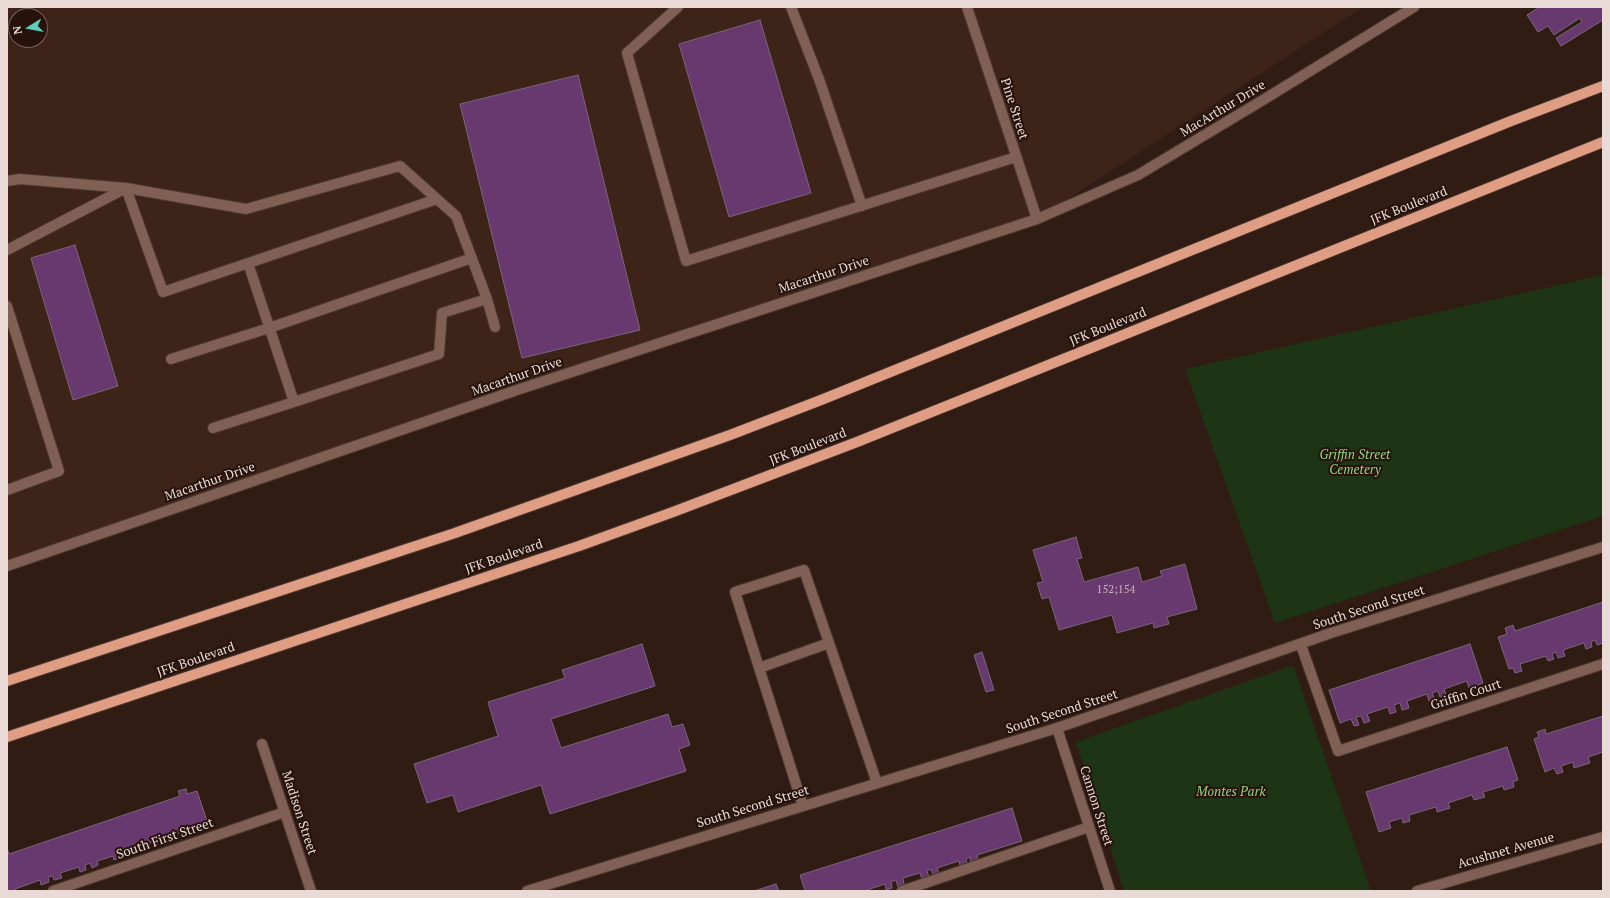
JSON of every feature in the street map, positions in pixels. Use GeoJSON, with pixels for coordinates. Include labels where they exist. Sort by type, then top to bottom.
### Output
{"type":"FeatureCollection","features":[{"type":"Feature","properties":{"kind":"main road"},"geometry":{"type":"LineString","coordinates":[[7,681],[455,533],[730,435],[821,400],[1511,120],[1602,89]]}},
{"type":"Feature","properties":{"kind":"main road","name":"JFK Boulevard"},"geometry":{"type":"LineString","coordinates":[[7,737],[579,546],[673,512],[865,439],[1603,142]]}},
{"type":"Feature","properties":{"kind":"street"},"geometry":{"type":"LineString","coordinates":[[678,7],[626,53],[686,261],[1016,157]]}},
{"type":"Feature","properties":{"kind":"street"},"geometry":{"type":"LineString","coordinates":[[791,7],[819,79],[862,206]]}},
{"type":"Feature","properties":{"kind":"street","name":"Pine Street"},"geometry":{"type":"LineString","coordinates":[[967,7],[1037,219]]}},
{"type":"Feature","properties":{"kind":"street","name":"MacArthur Drive"},"geometry":{"type":"LineString","coordinates":[[1037,219],[1138,175],[1414,7]]}},
{"type":"Feature","properties":{"kind":"street"},"geometry":{"type":"LineString","coordinates":[[7,181],[20,179],[126,188],[246,209],[400,166],[456,216],[487,299],[494,327]]}},
{"type":"Feature","properties":{"kind":"street"},"geometry":{"type":"LineString","coordinates":[[7,250],[126,188]]}},
{"type":"Feature","properties":{"kind":"street"},"geometry":{"type":"LineString","coordinates":[[126,188],[163,292],[437,199]]}},
{"type":"Feature","properties":{"kind":"street","name":"Macarthur Drive"},"geometry":{"type":"LineString","coordinates":[[7,566],[520,389],[1037,219]]}},
{"type":"Feature","properties":{"kind":"street"},"geometry":{"type":"LineString","coordinates":[[172,359],[270,328],[472,258]]}},
{"type":"Feature","properties":{"kind":"street"},"geometry":{"type":"LineString","coordinates":[[248,263],[294,402]]}},
{"type":"Feature","properties":{"kind":"street"},"geometry":{"type":"LineString","coordinates":[[213,428],[439,354],[442,313],[487,299]]}},
{"type":"Feature","properties":{"kind":"street"},"geometry":{"type":"LineString","coordinates":[[7,306],[59,471],[7,490]]}},
{"type":"Feature","properties":{"kind":"street","name":"South Second Street"},"geometry":{"type":"LineString","coordinates":[[527,891],[1057,728],[1301,645],[1331,633],[1603,547]]}},
{"type":"Feature","properties":{"kind":"street"},"geometry":{"type":"LineString","coordinates":[[803,806],[735,592],[804,570],[878,783]]}},
{"type":"Feature","properties":{"kind":"street"},"geometry":{"type":"LineString","coordinates":[[759,668],[829,643]]}},
{"type":"Feature","properties":{"kind":"street","name":"Griffin Court"},"geometry":{"type":"LineString","coordinates":[[1301,645],[1338,751],[1603,664]]}},
{"type":"Feature","properties":{"kind":"street","name":"Cannon Street"},"geometry":{"type":"LineString","coordinates":[[1057,728],[1110,891]]}},
{"type":"Feature","properties":{"kind":"street","name":"Madison Street"},"geometry":{"type":"LineString","coordinates":[[262,744],[312,891]]}},
{"type":"Feature","properties":{"kind":"street","name":"South First Street"},"geometry":{"type":"LineString","coordinates":[[54,891],[285,812]]}},
{"type":"Feature","properties":{"kind":"street"},"geometry":{"type":"LineString","coordinates":[[902,891],[1089,827]]}},
{"type":"Feature","properties":{"kind":"street","name":"Acushnet Avenue"},"geometry":{"type":"LineString","coordinates":[[1417,891],[1603,836]]}},
{"type":"Feature","properties":{"kind":"shaded area"},"geometry":{"type":"Polygon","coordinates":[[[7,7],[1363,7],[1037,219],[7,566],[7,7]]]}},
{"type":"Feature","properties":{"kind":"green space","name":"Griffin Street Cemetery"},"geometry":{"type":"Polygon","coordinates":[[[1603,275],[1603,516],[1275,623],[1185,369],[1603,275]]]}},
{"type":"Feature","properties":{"kind":"green space","name":"Montes Park"},"geometry":{"type":"Polygon","coordinates":[[[1293,665],[1371,891],[1124,891],[1076,742],[1293,665]]]}},
{"type":"Feature","properties":{"kind":"building"},"geometry":{"type":"Polygon","coordinates":[[[1537,7],[1603,7],[1603,20],[1561,46],[1556,38],[1582,22],[1580,18],[1554,35],[1548,26],[1538,32],[1527,15],[1538,8],[1537,7]]]}},
{"type":"Feature","properties":{"kind":"building"},"geometry":{"type":"Polygon","coordinates":[[[760,20],[811,193],[729,217],[679,44],[760,20]]]}},
{"type":"Feature","properties":{"kind":"building"},"geometry":{"type":"Polygon","coordinates":[[[578,75],[640,330],[522,358],[460,104],[578,75]]]}},
{"type":"Feature","properties":{"kind":"building"},"geometry":{"type":"Polygon","coordinates":[[[75,245],[118,386],[73,400],[31,258],[75,245]]]}},
{"type":"Feature","properties":{"kind":"building"},"geometry":{"type":"Polygon","coordinates":[[[1076,537],[1082,558],[1077,559],[1084,582],[1138,567],[1142,582],[1162,576],[1160,571],[1185,564],[1197,609],[1167,617],[1169,624],[1154,628],[1153,623],[1117,633],[1112,615],[1059,630],[1049,597],[1042,599],[1037,583],[1043,582],[1033,550],[1076,537]]]}},
{"type":"Feature","properties":{"kind":"building"},"geometry":{"type":"Polygon","coordinates":[[[1603,602],[1603,643],[1597,645],[1595,640],[1591,642],[1592,647],[1586,649],[1584,643],[1563,650],[1565,656],[1558,658],[1556,652],[1552,654],[1554,659],[1548,661],[1546,656],[1520,664],[1522,671],[1515,673],[1513,668],[1509,669],[1498,637],[1507,634],[1505,628],[1513,625],[1515,631],[1603,602]]]}},
{"type":"Feature","properties":{"kind":"building"},"geometry":{"type":"Polygon","coordinates":[[[642,644],[655,686],[551,719],[561,748],[668,714],[672,727],[683,724],[690,745],[679,749],[686,771],[550,814],[541,785],[458,812],[453,795],[427,803],[414,764],[498,736],[488,702],[565,678],[562,670],[642,644]]]}},
{"type":"Feature","properties":{"kind":"building"},"geometry":{"type":"Polygon","coordinates":[[[1470,644],[1483,683],[1469,688],[1467,681],[1444,689],[1446,695],[1440,697],[1438,691],[1432,693],[1435,699],[1429,701],[1427,694],[1407,701],[1409,708],[1402,710],[1400,703],[1394,705],[1396,712],[1390,714],[1388,707],[1367,714],[1370,721],[1364,723],[1361,716],[1356,717],[1359,725],[1354,726],[1351,719],[1340,723],[1329,690],[1470,644]]]}},
{"type":"Feature","properties":{"kind":"building"},"geometry":{"type":"Polygon","coordinates":[[[982,652],[994,690],[986,692],[974,655],[982,652]]]}},
{"type":"Feature","properties":{"kind":"building"},"geometry":{"type":"Polygon","coordinates":[[[1603,716],[1603,752],[1588,757],[1590,763],[1574,768],[1573,762],[1561,766],[1563,772],[1557,774],[1554,768],[1545,772],[1534,739],[1539,737],[1537,732],[1545,729],[1546,734],[1603,716]]]}},
{"type":"Feature","properties":{"kind":"building"},"geometry":{"type":"Polygon","coordinates":[[[1507,747],[1518,780],[1513,782],[1514,787],[1504,790],[1503,786],[1483,792],[1485,797],[1474,800],[1472,795],[1448,803],[1450,808],[1437,812],[1436,807],[1409,815],[1410,821],[1403,823],[1402,818],[1389,822],[1391,828],[1379,832],[1366,792],[1507,747]]]}},
{"type":"Feature","properties":{"kind":"building"},"geometry":{"type":"Polygon","coordinates":[[[186,789],[187,794],[197,791],[208,824],[203,825],[204,830],[196,833],[194,828],[170,836],[172,841],[166,843],[164,838],[160,840],[161,844],[154,847],[153,842],[133,849],[134,853],[127,856],[126,851],[121,853],[122,857],[114,860],[113,856],[97,861],[98,865],[92,868],[90,863],[85,865],[86,870],[80,872],[79,867],[60,873],[62,878],[54,880],[53,876],[48,877],[49,882],[41,885],[40,880],[15,889],[16,891],[7,891],[7,848],[9,854],[180,796],[178,791],[186,789]]]}},
{"type":"Feature","properties":{"kind":"building"},"geometry":{"type":"Polygon","coordinates":[[[1012,808],[1022,841],[977,855],[978,860],[971,863],[970,857],[966,859],[967,864],[960,866],[959,861],[937,868],[939,873],[933,875],[931,869],[927,871],[929,877],[922,879],[920,873],[903,878],[904,884],[898,887],[896,880],[891,882],[892,888],[886,890],[885,884],[864,891],[805,891],[800,875],[1012,808]]]}},
{"type":"Feature","properties":{"kind":"building"},"geometry":{"type":"Polygon","coordinates":[[[776,884],[779,891],[754,891],[776,884]]]}}]}
